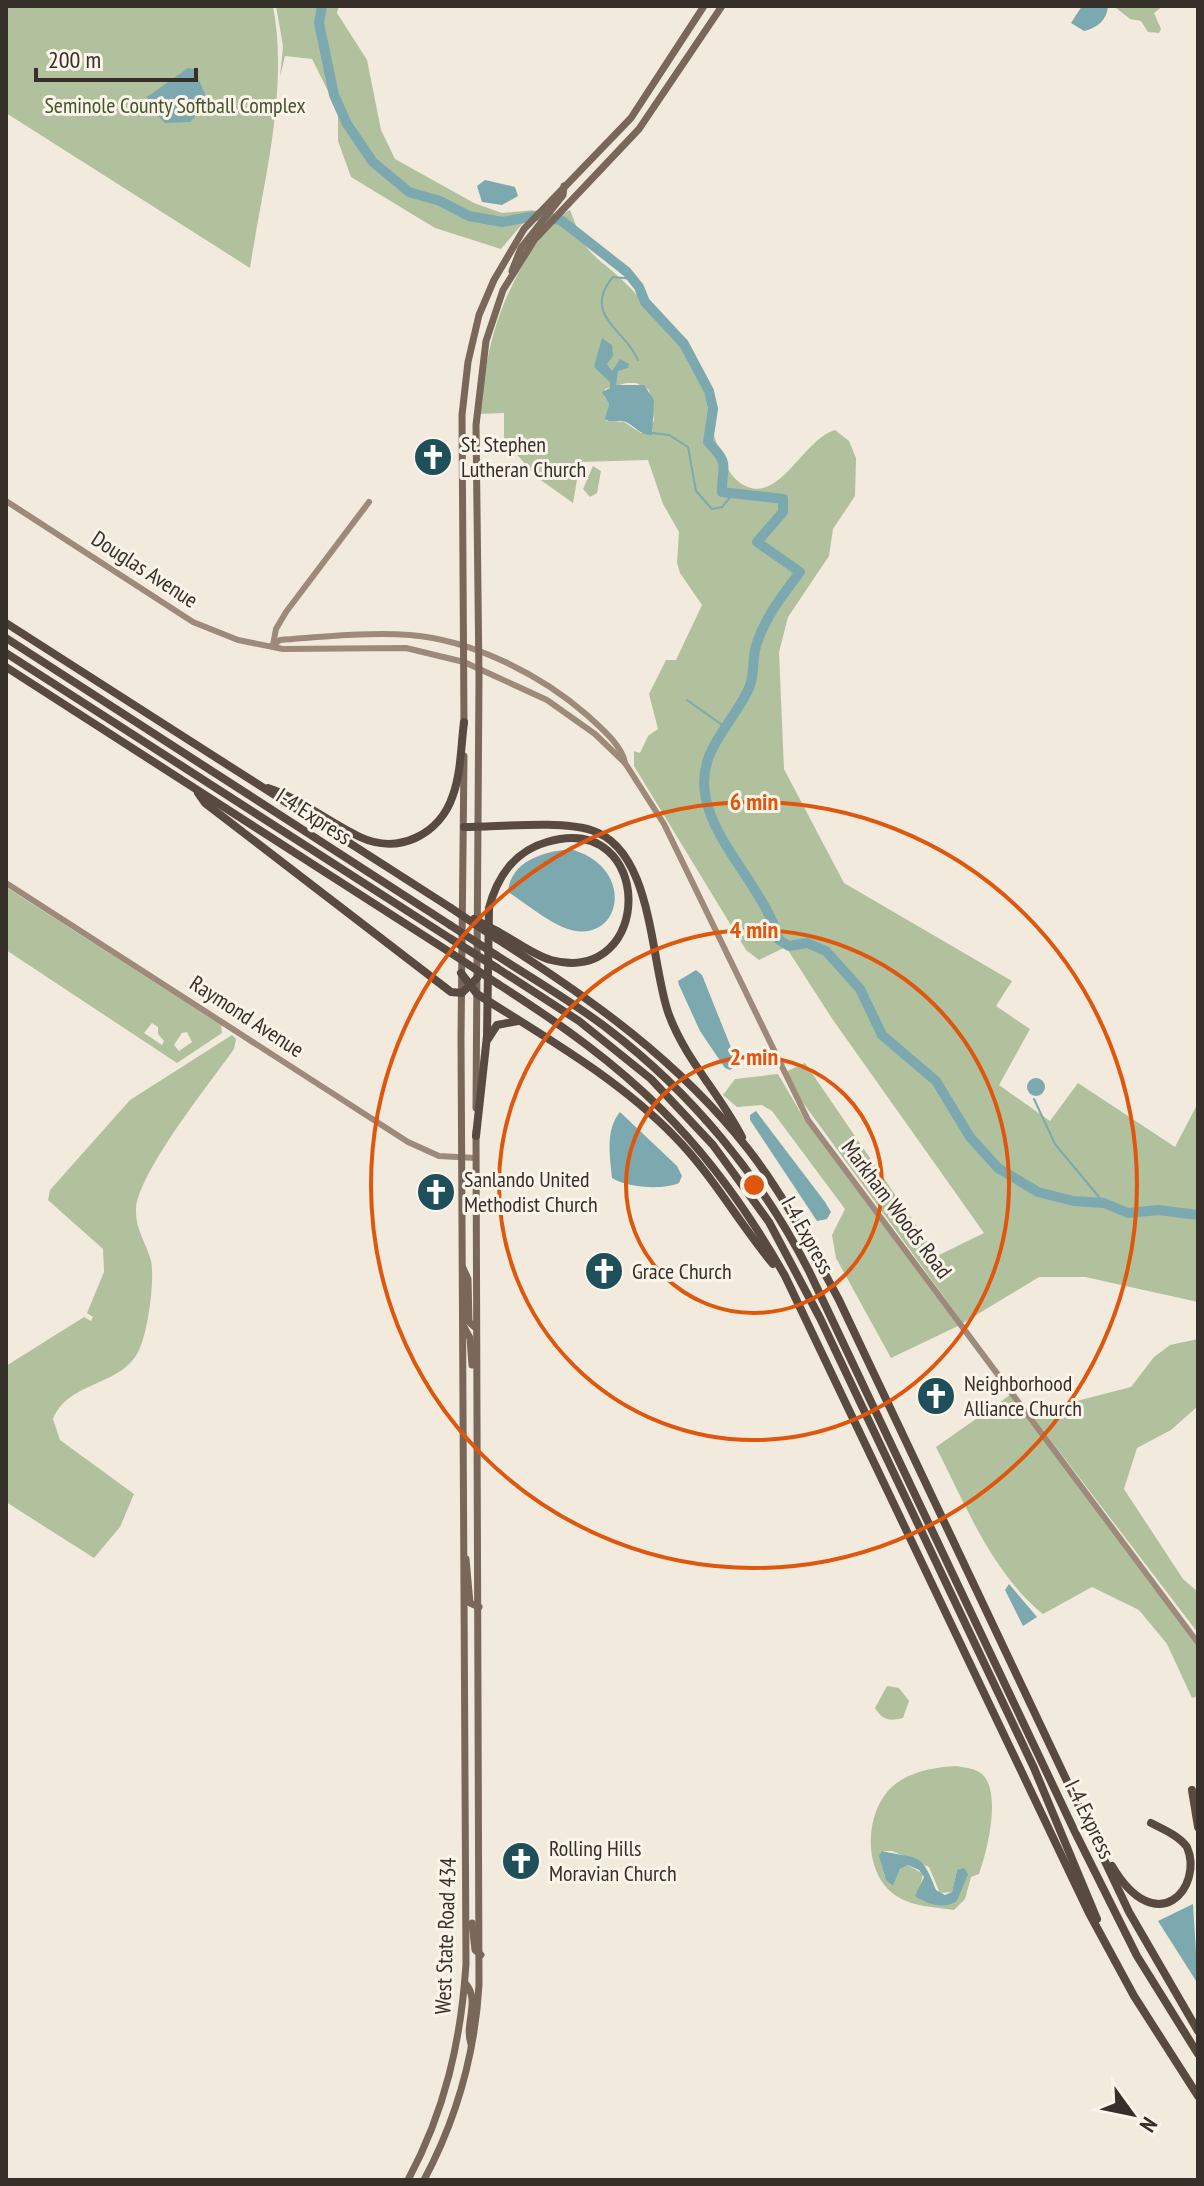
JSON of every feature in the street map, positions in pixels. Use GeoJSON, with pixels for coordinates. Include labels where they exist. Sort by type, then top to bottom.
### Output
{"type":"FeatureCollection","features":[{"type":"Feature","properties":{"kind":"highway"},"geometry":{"type":"LineString","coordinates":[[6,623],[497,935],[574,988],[643,1040],[700,1094],[747,1148],[798,1223],[839,1300],[1086,1821],[1153,1957],[1198,2031]]}},
{"type":"Feature","properties":{"kind":"highway","name":"I-4 Express"},"geometry":{"type":"LineString","coordinates":[[6,638],[607,1028],[661,1073],[717,1133],[775,1210],[809,1271],[1075,1832],[1137,1956],[1198,2054]]}},
{"type":"Feature","properties":{"kind":"highway","name":"I-4 Express"},"geometry":{"type":"LineString","coordinates":[[6,653],[579,1021],[651,1079],[713,1145],[769,1222],[806,1290],[1034,1768],[1090,1898],[1103,1940]]}},
{"type":"Feature","properties":{"kind":"highway"},"geometry":{"type":"LineString","coordinates":[[6,667],[451,953],[605,1056],[673,1119],[726,1181],[785,1276],[1103,1940],[1153,2029],[1198,2096]]}},
{"type":"Feature","properties":{"kind":"highway"},"geometry":{"type":"LineString","coordinates":[[257,785],[283,793],[369,840],[383,844],[406,842],[433,827],[450,804],[464,722]]}},
{"type":"Feature","properties":{"kind":"highway"},"geometry":{"type":"LineString","coordinates":[[195,789],[205,803],[451,992],[470,991],[489,1001],[619,1087],[675,1138],[785,1276]]}},
{"type":"Feature","properties":{"kind":"highway"},"geometry":{"type":"LineString","coordinates":[[464,827],[590,829],[614,842],[625,854],[637,876],[670,1016],[683,1046],[732,1118],[747,1148]]}},
{"type":"Feature","properties":{"kind":"highway"},"geometry":{"type":"LineString","coordinates":[[476,1136],[487,1040],[489,908],[494,889],[519,856],[554,840],[588,841],[605,850],[626,875],[631,906],[626,924],[612,945],[589,959],[548,959],[497,935]]}},
{"type":"Feature","properties":{"kind":"highway"},"geometry":{"type":"LineString","coordinates":[[461,973],[470,991]]}},
{"type":"Feature","properties":{"kind":"highway"},"geometry":{"type":"LineString","coordinates":[[470,991],[477,978]]}},
{"type":"Feature","properties":{"kind":"highway"},"geometry":{"type":"LineString","coordinates":[[487,1040],[497,1025],[520,1021]]}},
{"type":"Feature","properties":{"kind":"highway"},"geometry":{"type":"LineString","coordinates":[[1192,1790],[1198,1827]]}},
{"type":"Feature","properties":{"kind":"highway"},"geometry":{"type":"LineString","coordinates":[[1086,1821],[1127,1889],[1145,1903],[1166,1904],[1188,1889],[1194,1864],[1182,1840],[1151,1823]]}},
{"type":"Feature","properties":{"kind":"main road"},"geometry":{"type":"LineString","coordinates":[[461,973],[464,827],[462,415],[468,362],[487,294],[524,229],[637,109],[704,6]]}},
{"type":"Feature","properties":{"kind":"main road"},"geometry":{"type":"LineString","coordinates":[[477,978],[478,381],[489,331],[512,273],[566,203],[639,129],[722,6]]}},
{"type":"Feature","properties":{"kind":"main road"},"geometry":{"type":"LineString","coordinates":[[512,273],[512,264],[556,204],[564,186]]}},
{"type":"Feature","properties":{"kind":"main road","name":"Douglas Avenue"},"geometry":{"type":"LineString","coordinates":[[6,501],[193,622],[238,640],[273,645]]}},
{"type":"Feature","properties":{"kind":"main road"},"geometry":{"type":"LineString","coordinates":[[273,645],[276,629],[286,612],[369,502]]}},
{"type":"Feature","properties":{"kind":"main road","name":"Markham Woods Road"},"geometry":{"type":"LineString","coordinates":[[273,645],[280,640],[406,635],[463,647],[510,665],[569,700],[603,731],[623,754],[625,763]]}},
{"type":"Feature","properties":{"kind":"main road","name":"Markham Woods Road"},"geometry":{"type":"LineString","coordinates":[[273,645],[311,649],[406,648],[464,662],[547,700],[595,734],[625,763],[653,805],[700,893],[781,1070],[808,1120],[1198,1643]]}},
{"type":"Feature","properties":{"kind":"main road","name":"Raymond Avenue"},"geometry":{"type":"LineString","coordinates":[[6,883],[408,1142],[439,1156],[476,1158]]}},
{"type":"Feature","properties":{"kind":"main road"},"geometry":{"type":"LineString","coordinates":[[470,991],[462,1097],[464,1553],[469,1566],[470,1603],[479,1607]]}},
{"type":"Feature","properties":{"kind":"main road"},"geometry":{"type":"LineString","coordinates":[[424,2180],[450,2123],[472,2046],[481,1955],[476,1136],[470,991]]}},
{"type":"Feature","properties":{"kind":"main road"},"geometry":{"type":"LineString","coordinates":[[462,1263],[468,1279],[469,1322],[476,1328]]}},
{"type":"Feature","properties":{"kind":"main road"},"geometry":{"type":"LineString","coordinates":[[463,1326],[470,1338],[476,1387]]}},
{"type":"Feature","properties":{"kind":"main road","name":"West State Road 434"},"geometry":{"type":"LineString","coordinates":[[408,2180],[443,2102],[458,2043],[465,1983],[468,1902],[464,1553]]}},
{"type":"Feature","properties":{"kind":"main road"},"geometry":{"type":"LineString","coordinates":[[468,1902],[472,1939],[481,1955]]}},
{"type":"Feature","properties":{"kind":"main road"},"geometry":{"type":"LineString","coordinates":[[465,1983],[472,1995],[468,2035],[472,2046]]}},
{"type":"Feature","properties":{"kind":"green space","name":"Seminole County Softball Complex"},"geometry":{"type":"Polygon","coordinates":[[[6,6],[273,6],[277,38],[276,104],[250,268],[6,113],[6,6]]]}},
{"type":"Feature","properties":{"kind":"green space"},"geometry":{"type":"Polygon","coordinates":[[[276,6],[339,6],[337,13],[367,60],[381,130],[395,159],[474,203],[502,213],[534,210],[501,249],[435,228],[351,177],[338,141],[338,111],[312,59],[285,56],[280,77],[283,46],[276,6]]]}},
{"type":"Feature","properties":{"kind":"green space"},"geometry":{"type":"Polygon","coordinates":[[[1163,6],[1154,13],[1161,29],[1159,33],[1148,32],[1141,21],[1130,19],[1115,7],[1163,6]]]}},
{"type":"Feature","properties":{"kind":"green space"},"geometry":{"type":"Polygon","coordinates":[[[570,210],[588,249],[642,300],[692,363],[700,377],[722,459],[738,481],[760,489],[771,485],[813,444],[835,430],[849,441],[856,458],[855,496],[833,529],[829,556],[788,617],[779,652],[784,769],[844,883],[1012,981],[996,1006],[1030,1029],[999,1085],[1050,1121],[1078,1083],[1175,1147],[1198,1103],[1198,1302],[1085,1277],[1039,1277],[963,1323],[796,1093],[785,1072],[805,1063],[937,1256],[984,1233],[833,1020],[786,947],[759,960],[746,950],[634,766],[634,751],[640,753],[648,736],[658,729],[649,694],[666,660],[676,660],[702,605],[680,573],[677,563],[679,532],[663,504],[648,460],[580,462],[573,503],[535,476],[504,439],[504,413],[479,414],[490,348],[509,291],[548,227],[570,210]],[[636,383],[605,389],[604,396],[609,404],[606,421],[624,422],[641,433],[653,431],[649,390],[636,383]]]}},
{"type":"Feature","properties":{"kind":"green space"},"geometry":{"type":"Polygon","coordinates":[[[593,466],[601,471],[597,493],[590,497],[583,489],[593,466]]]}},
{"type":"Feature","properties":{"kind":"green space"},"geometry":{"type":"Polygon","coordinates":[[[6,887],[221,1025],[222,1033],[177,1063],[6,950],[6,887]],[[152,1023],[144,1033],[162,1045],[164,1041],[158,1034],[158,1027],[152,1023]],[[187,1032],[182,1033],[174,1045],[179,1051],[192,1042],[187,1032]]]}},
{"type":"Feature","properties":{"kind":"green space"},"geometry":{"type":"Polygon","coordinates":[[[232,1035],[236,1039],[234,1049],[177,1128],[140,1193],[136,1216],[151,1261],[152,1280],[148,1319],[139,1350],[121,1371],[71,1397],[53,1419],[60,1440],[134,1494],[120,1527],[94,1558],[6,1502],[6,1366],[84,1317],[91,1321],[93,1317],[87,1313],[104,1272],[103,1249],[48,1200],[50,1190],[130,1100],[232,1035]]]}},
{"type":"Feature","properties":{"kind":"green space"},"geometry":{"type":"Polygon","coordinates":[[[778,1074],[806,1122],[958,1326],[891,1358],[836,1258],[832,1235],[845,1209],[772,1111],[762,1105],[737,1107],[723,1095],[735,1079],[778,1074]]]}},
{"type":"Feature","properties":{"kind":"green space"},"geometry":{"type":"Polygon","coordinates":[[[1198,1339],[1198,1406],[1171,1430],[1137,1448],[1124,1489],[1183,1579],[1198,1592],[1198,1633],[1030,1413],[1131,1387],[1154,1357],[1170,1345],[1198,1339]]]}},
{"type":"Feature","properties":{"kind":"green space"},"geometry":{"type":"Polygon","coordinates":[[[1010,1395],[1198,1648],[1198,1696],[1192,1698],[1167,1644],[1139,1610],[1092,1587],[1043,1614],[1009,1579],[994,1558],[936,1447],[1010,1395]]]}},
{"type":"Feature","properties":{"kind":"green space"},"geometry":{"type":"Polygon","coordinates":[[[887,1686],[899,1688],[909,1701],[903,1718],[887,1719],[875,1708],[887,1686]]]}},
{"type":"Feature","properties":{"kind":"green space"},"geometry":{"type":"Polygon","coordinates":[[[957,1766],[982,1774],[988,1783],[992,1808],[989,1837],[979,1874],[971,1877],[965,1899],[954,1910],[916,1904],[895,1895],[884,1885],[877,1872],[871,1841],[876,1810],[893,1786],[915,1773],[957,1766]],[[882,1851],[884,1875],[893,1885],[900,1869],[908,1865],[923,1874],[920,1887],[938,1904],[957,1901],[965,1879],[957,1870],[952,1892],[940,1893],[929,1867],[892,1851],[882,1851]]]}},
{"type":"Feature","properties":{"kind":"water"},"geometry":{"type":"Polygon","coordinates":[[[1082,6],[1108,6],[1100,23],[1084,31],[1071,23],[1082,6]]]}},
{"type":"Feature","properties":{"kind":"water"},"geometry":{"type":"Polygon","coordinates":[[[188,68],[194,69],[205,94],[205,106],[190,122],[165,123],[151,109],[147,97],[188,68]]]}},
{"type":"Feature","properties":{"kind":"water"},"geometry":{"type":"Polygon","coordinates":[[[485,180],[515,187],[518,196],[502,205],[482,202],[477,186],[485,180]]]}},
{"type":"Feature","properties":{"kind":"water"},"geometry":{"type":"Polygon","coordinates":[[[602,338],[612,345],[613,356],[607,364],[612,371],[620,359],[629,364],[628,368],[618,371],[616,385],[644,385],[654,400],[652,435],[626,422],[605,419],[609,404],[602,392],[610,388],[610,382],[594,367],[602,338]]]}},
{"type":"Feature","properties":{"kind":"water"},"geometry":{"type":"Polygon","coordinates":[[[570,849],[591,858],[606,871],[613,886],[615,901],[611,915],[602,925],[588,931],[571,930],[555,923],[508,892],[510,881],[522,865],[540,855],[570,849]]]}},
{"type":"Feature","properties":{"kind":"water"},"geometry":{"type":"Polygon","coordinates":[[[696,970],[702,975],[736,1060],[737,1065],[730,1070],[725,1068],[700,1031],[679,985],[678,981],[696,970]]]}},
{"type":"Feature","properties":{"kind":"water"},"geometry":{"type":"Polygon","coordinates":[[[1032,1078],[1040,1078],[1045,1087],[1043,1094],[1032,1096],[1027,1091],[1027,1083],[1032,1078]]]}},
{"type":"Feature","properties":{"kind":"water"},"geometry":{"type":"Polygon","coordinates":[[[756,1111],[825,1202],[831,1212],[827,1219],[817,1221],[750,1120],[750,1115],[756,1111]]]}},
{"type":"Feature","properties":{"kind":"water"},"geometry":{"type":"Polygon","coordinates":[[[620,1112],[677,1166],[682,1176],[679,1183],[646,1187],[612,1178],[610,1135],[620,1112]]]}},
{"type":"Feature","properties":{"kind":"water"},"geometry":{"type":"Polygon","coordinates":[[[1009,1584],[1037,1617],[1023,1626],[1005,1590],[1009,1584]]]}},
{"type":"Feature","properties":{"kind":"water"},"geometry":{"type":"Polygon","coordinates":[[[882,1851],[922,1862],[936,1890],[945,1895],[952,1892],[957,1870],[964,1868],[968,1874],[957,1901],[936,1905],[915,1896],[924,1877],[919,1870],[908,1865],[900,1869],[893,1886],[886,1880],[879,1856],[882,1851]]]}},
{"type":"Feature","properties":{"kind":"water"},"geometry":{"type":"Polygon","coordinates":[[[1193,1904],[1198,1984],[1158,1921],[1193,1904]]]}},
{"type":"Feature","properties":{"kind":"waterway"},"geometry":{"type":"LineString","coordinates":[[322,6],[319,23],[334,95],[347,124],[373,162],[409,192],[440,201],[469,216],[502,222],[541,215],[562,221],[627,272],[639,287],[645,302],[684,344],[709,391],[713,409],[708,442],[723,462],[722,492],[783,499],[783,512],[757,542],[800,572],[764,626],[756,646],[749,688],[710,753],[704,782],[711,817],[763,903],[779,940],[789,946],[807,943],[826,951],[860,989],[882,1035],[936,1081],[970,1137],[998,1168],[1038,1192],[1073,1201],[1104,1203],[1128,1213],[1158,1210],[1198,1215]]}},
{"type":"Feature","properties":{"kind":"waterway"},"geometry":{"type":"LineString","coordinates":[[633,279],[613,277],[604,290],[602,302],[609,322],[638,360]]}},
{"type":"Feature","properties":{"kind":"waterway"},"geometry":{"type":"LineString","coordinates":[[652,433],[669,435],[688,447],[696,491],[712,509],[722,507],[732,495]]}},
{"type":"Feature","properties":{"kind":"waterway"},"geometry":{"type":"LineString","coordinates":[[687,700],[725,727]]}},
{"type":"Feature","properties":{"kind":"waterway"},"geometry":{"type":"LineString","coordinates":[[1034,1099],[1055,1144],[1104,1203]]}},
{"type":"Feature","properties":{"kind":"place","name":"St. Stephen Lutheran Church"},"geometry":{"type":"Point","coordinates":[433,457]}},
{"type":"Feature","properties":{"kind":"place","name":"Sanlando United Methodist Church"},"geometry":{"type":"Point","coordinates":[436,1192]}},
{"type":"Feature","properties":{"kind":"place","name":"Grace Church"},"geometry":{"type":"Point","coordinates":[604,1271]}},
{"type":"Feature","properties":{"kind":"place","name":"Neighborhood Alliance Church"},"geometry":{"type":"Point","coordinates":[936,1396]}},
{"type":"Feature","properties":{"kind":"place","name":"Rolling Hills Moravian Church"},"geometry":{"type":"Point","coordinates":[521,1861]}}]}
